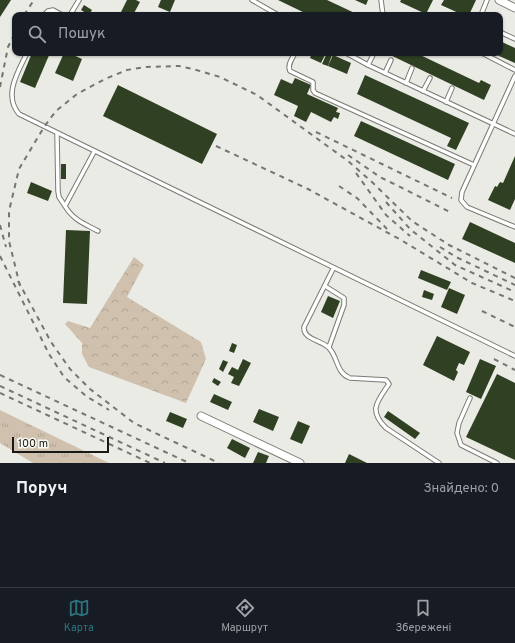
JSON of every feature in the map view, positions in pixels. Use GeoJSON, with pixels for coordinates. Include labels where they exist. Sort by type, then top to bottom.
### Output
{"type":"FeatureCollection","features":[{"type":"Feature","properties":{"kind":"street"},"geometry":{"type":"LineString","coordinates":[[499,0],[515,8]]}},
{"type":"Feature","properties":{"kind":"street"},"geometry":{"type":"LineString","coordinates":[[201,416],[300,463]]}},
{"type":"Feature","properties":{"kind":"lane"},"geometry":{"type":"LineString","coordinates":[[72,12],[79,0]]}},
{"type":"Feature","properties":{"kind":"lane"},"geometry":{"type":"LineString","coordinates":[[252,0],[273,12]]}},
{"type":"Feature","properties":{"kind":"lane"},"geometry":{"type":"LineString","coordinates":[[381,0],[383,12]]}},
{"type":"Feature","properties":{"kind":"lane"},"geometry":{"type":"LineString","coordinates":[[482,12],[487,0]]}},
{"type":"Feature","properties":{"kind":"lane"},"geometry":{"type":"LineString","coordinates":[[47,12],[53,10],[57,12]]}},
{"type":"Feature","properties":{"kind":"lane"},"geometry":{"type":"LineString","coordinates":[[503,33],[515,39]]}},
{"type":"Feature","properties":{"kind":"lane"},"geometry":{"type":"LineString","coordinates":[[26,56],[12,88],[13,104],[15,110],[19,114],[333,269],[515,356]]}},
{"type":"Feature","properties":{"kind":"lane"},"geometry":{"type":"LineString","coordinates":[[294,56],[289,68],[290,71],[313,82],[313,90],[316,93],[474,165]]}},
{"type":"Feature","properties":{"kind":"lane"},"geometry":{"type":"LineString","coordinates":[[352,56],[423,92],[515,134]]}},
{"type":"Feature","properties":{"kind":"lane"},"geometry":{"type":"LineString","coordinates":[[368,65],[372,56]]}},
{"type":"Feature","properties":{"kind":"lane"},"geometry":{"type":"LineString","coordinates":[[488,56],[515,70]]}},
{"type":"Feature","properties":{"kind":"lane"},"geometry":{"type":"LineString","coordinates":[[385,73],[391,60]]}},
{"type":"Feature","properties":{"kind":"lane"},"geometry":{"type":"LineString","coordinates":[[406,83],[412,68]]}},
{"type":"Feature","properties":{"kind":"lane"},"geometry":{"type":"LineString","coordinates":[[515,76],[462,192],[462,200],[467,206],[515,227]]}},
{"type":"Feature","properties":{"kind":"lane"},"geometry":{"type":"LineString","coordinates":[[423,92],[430,78]]}},
{"type":"Feature","properties":{"kind":"lane"},"geometry":{"type":"LineString","coordinates":[[446,102],[452,88]]}},
{"type":"Feature","properties":{"kind":"lane"},"geometry":{"type":"LineString","coordinates":[[57,134],[59,197],[70,214],[78,221],[98,231]]}},
{"type":"Feature","properties":{"kind":"lane"},"geometry":{"type":"LineString","coordinates":[[65,206],[94,152]]}},
{"type":"Feature","properties":{"kind":"lane"},"geometry":{"type":"LineString","coordinates":[[333,269],[304,327],[306,335],[329,347],[340,371],[345,376],[350,378],[388,381],[389,384],[376,404],[375,411],[378,421],[386,428],[439,463]]}},
{"type":"Feature","properties":{"kind":"lane"},"geometry":{"type":"LineString","coordinates":[[325,286],[344,298],[344,305],[329,347]]}},
{"type":"Feature","properties":{"kind":"lane"},"geometry":{"type":"LineString","coordinates":[[470,398],[459,422],[457,433],[461,445],[497,463]]}},
{"type":"Feature","properties":{"kind":"green space"},"geometry":{"type":"Polygon","coordinates":[[[134,257],[144,265],[127,297],[201,342],[206,359],[186,403],[89,367],[82,354],[82,343],[65,324],[68,321],[90,328],[134,257]]]}},
{"type":"Feature","properties":{"kind":"green space"},"geometry":{"type":"Polygon","coordinates":[[[0,410],[109,463],[33,463],[0,443],[0,410]]]}},
{"type":"Feature","properties":{"kind":"building"},"geometry":{"type":"Polygon","coordinates":[[[0,0],[11,0],[0,17],[0,0]]]}},
{"type":"Feature","properties":{"kind":"building"},"geometry":{"type":"Polygon","coordinates":[[[127,0],[136,0],[140,2],[135,12],[121,12],[127,0]]]}},
{"type":"Feature","properties":{"kind":"building"},"geometry":{"type":"Polygon","coordinates":[[[161,0],[175,0],[170,12],[158,7],[161,0]]]}},
{"type":"Feature","properties":{"kind":"building"},"geometry":{"type":"Polygon","coordinates":[[[278,0],[327,0],[353,12],[303,12],[278,0]]]}},
{"type":"Feature","properties":{"kind":"building"},"geometry":{"type":"Polygon","coordinates":[[[355,0],[368,0],[366,5],[355,0]]]}},
{"type":"Feature","properties":{"kind":"building"},"geometry":{"type":"Polygon","coordinates":[[[401,0],[433,0],[427,12],[422,12],[400,2],[401,0]]]}},
{"type":"Feature","properties":{"kind":"building"},"geometry":{"type":"Polygon","coordinates":[[[444,0],[476,0],[470,12],[456,12],[441,5],[444,0]]]}},
{"type":"Feature","properties":{"kind":"building"},"geometry":{"type":"Polygon","coordinates":[[[84,5],[92,10],[91,12],[84,12],[81,10],[84,5]]]}},
{"type":"Feature","properties":{"kind":"building"},"geometry":{"type":"Polygon","coordinates":[[[503,42],[515,48],[515,63],[499,56],[503,56],[503,42]]]}},
{"type":"Feature","properties":{"kind":"building"},"geometry":{"type":"Polygon","coordinates":[[[31,56],[49,56],[35,88],[20,82],[31,56]]]}},
{"type":"Feature","properties":{"kind":"building"},"geometry":{"type":"Polygon","coordinates":[[[63,56],[76,56],[82,59],[73,81],[55,73],[63,56]]]}},
{"type":"Feature","properties":{"kind":"building"},"geometry":{"type":"Polygon","coordinates":[[[311,56],[324,56],[321,63],[310,58],[311,56]]]}},
{"type":"Feature","properties":{"kind":"building"},"geometry":{"type":"Polygon","coordinates":[[[326,56],[332,56],[328,66],[322,64],[326,56]]]}},
{"type":"Feature","properties":{"kind":"building"},"geometry":{"type":"Polygon","coordinates":[[[333,56],[351,63],[347,74],[328,66],[333,56]]]}},
{"type":"Feature","properties":{"kind":"building"},"geometry":{"type":"Polygon","coordinates":[[[392,56],[422,56],[479,83],[481,80],[491,85],[484,100],[392,56]]]}},
{"type":"Feature","properties":{"kind":"building"},"geometry":{"type":"Polygon","coordinates":[[[365,75],[469,123],[456,150],[447,146],[451,138],[357,94],[365,75]]]}},
{"type":"Feature","properties":{"kind":"building"},"geometry":{"type":"Polygon","coordinates":[[[295,78],[311,85],[307,94],[338,108],[336,112],[340,113],[338,119],[334,117],[331,122],[311,112],[306,122],[294,116],[298,106],[274,95],[281,79],[292,84],[295,78]]]}},
{"type":"Feature","properties":{"kind":"building"},"geometry":{"type":"Polygon","coordinates":[[[118,85],[217,134],[202,164],[103,116],[118,85]]]}},
{"type":"Feature","properties":{"kind":"building"},"geometry":{"type":"Polygon","coordinates":[[[361,121],[455,164],[448,180],[354,136],[361,121]]]}},
{"type":"Feature","properties":{"kind":"building"},"geometry":{"type":"Polygon","coordinates":[[[515,156],[515,199],[510,210],[488,200],[495,186],[497,187],[500,182],[503,183],[515,156]]]}},
{"type":"Feature","properties":{"kind":"building"},"geometry":{"type":"Polygon","coordinates":[[[61,164],[66,164],[66,179],[61,179],[61,164]]]}},
{"type":"Feature","properties":{"kind":"building"},"geometry":{"type":"Polygon","coordinates":[[[31,182],[52,191],[48,201],[27,193],[31,182]]]}},
{"type":"Feature","properties":{"kind":"building"},"geometry":{"type":"Polygon","coordinates":[[[470,222],[515,243],[515,263],[462,239],[470,222]]]}},
{"type":"Feature","properties":{"kind":"building"},"geometry":{"type":"Polygon","coordinates":[[[66,230],[90,231],[87,304],[63,303],[66,230]]]}},
{"type":"Feature","properties":{"kind":"building"},"geometry":{"type":"Polygon","coordinates":[[[421,270],[451,282],[447,290],[418,278],[421,270]]]}},
{"type":"Feature","properties":{"kind":"building"},"geometry":{"type":"Polygon","coordinates":[[[449,288],[465,295],[457,314],[441,307],[449,288]]]}},
{"type":"Feature","properties":{"kind":"building"},"geometry":{"type":"Polygon","coordinates":[[[424,290],[434,294],[432,300],[422,297],[424,290]]]}},
{"type":"Feature","properties":{"kind":"building"},"geometry":{"type":"Polygon","coordinates":[[[328,296],[340,301],[333,318],[321,312],[328,296]]]}},
{"type":"Feature","properties":{"kind":"building"},"geometry":{"type":"Polygon","coordinates":[[[437,336],[470,352],[464,365],[459,363],[456,370],[458,372],[454,381],[423,365],[437,336]]]}},
{"type":"Feature","properties":{"kind":"building"},"geometry":{"type":"Polygon","coordinates":[[[232,343],[237,345],[234,353],[229,351],[232,343]]]}},
{"type":"Feature","properties":{"kind":"building"},"geometry":{"type":"Polygon","coordinates":[[[243,359],[251,363],[239,386],[231,383],[234,377],[228,374],[232,367],[238,370],[243,359]]]}},
{"type":"Feature","properties":{"kind":"building"},"geometry":{"type":"Polygon","coordinates":[[[480,359],[496,366],[481,399],[466,392],[480,359]]]}},
{"type":"Feature","properties":{"kind":"building"},"geometry":{"type":"Polygon","coordinates":[[[223,360],[228,362],[223,372],[219,369],[223,360]]]}},
{"type":"Feature","properties":{"kind":"building"},"geometry":{"type":"Polygon","coordinates":[[[497,374],[515,383],[515,460],[466,437],[497,374]]]}},
{"type":"Feature","properties":{"kind":"building"},"geometry":{"type":"Polygon","coordinates":[[[214,378],[221,382],[218,386],[212,382],[214,378]]]}},
{"type":"Feature","properties":{"kind":"building"},"geometry":{"type":"Polygon","coordinates":[[[214,394],[232,402],[228,410],[210,402],[214,394]]]}},
{"type":"Feature","properties":{"kind":"building"},"geometry":{"type":"Polygon","coordinates":[[[259,409],[279,417],[273,431],[253,422],[259,409]]]}},
{"type":"Feature","properties":{"kind":"building"},"geometry":{"type":"Polygon","coordinates":[[[388,411],[420,433],[415,439],[384,417],[388,411]]]}},
{"type":"Feature","properties":{"kind":"building"},"geometry":{"type":"Polygon","coordinates":[[[170,412],[187,419],[183,428],[166,421],[170,412]]]}},
{"type":"Feature","properties":{"kind":"building"},"geometry":{"type":"Polygon","coordinates":[[[298,421],[310,426],[302,444],[290,439],[298,421]]]}},
{"type":"Feature","properties":{"kind":"building"},"geometry":{"type":"Polygon","coordinates":[[[232,439],[250,448],[245,458],[227,448],[232,439]]]}},
{"type":"Feature","properties":{"kind":"building"},"geometry":{"type":"Polygon","coordinates":[[[258,452],[269,456],[266,463],[253,463],[258,452]]]}},
{"type":"Feature","properties":{"kind":"building"},"geometry":{"type":"Polygon","coordinates":[[[349,454],[367,463],[345,463],[349,454]]]}},
{"type":"Feature","properties":{"kind":"railway"},"geometry":{"type":"LineString","coordinates":[[26,12],[34,0]]}},
{"type":"Feature","properties":{"kind":"railway"},"geometry":{"type":"LineString","coordinates":[[0,87],[8,47],[12,39]]}},
{"type":"Feature","properties":{"kind":"railway"},"geometry":{"type":"LineString","coordinates":[[20,286],[9,241],[9,211],[19,169],[44,127],[56,111],[77,94],[105,79],[127,70],[146,67],[179,66],[220,77],[257,95],[348,161],[412,221],[449,245],[515,278]]}},
{"type":"Feature","properties":{"kind":"railway"},"geometry":{"type":"LineString","coordinates":[[316,132],[452,198]]}},
{"type":"Feature","properties":{"kind":"railway"},"geometry":{"type":"LineString","coordinates":[[216,146],[308,189],[401,240],[472,283],[515,301]]}},
{"type":"Feature","properties":{"kind":"railway"},"geometry":{"type":"LineString","coordinates":[[348,155],[380,177],[450,212]]}},
{"type":"Feature","properties":{"kind":"railway"},"geometry":{"type":"LineString","coordinates":[[356,173],[386,215],[410,236]]}},
{"type":"Feature","properties":{"kind":"railway"},"geometry":{"type":"LineString","coordinates":[[339,186],[357,198],[387,229]]}},
{"type":"Feature","properties":{"kind":"railway"},"geometry":{"type":"LineString","coordinates":[[386,202],[410,229],[455,265],[515,292]]}},
{"type":"Feature","properties":{"kind":"railway"},"geometry":{"type":"LineString","coordinates":[[0,225],[6,247]]}},
{"type":"Feature","properties":{"kind":"railway"},"geometry":{"type":"LineString","coordinates":[[440,247],[456,257],[515,285]]}},
{"type":"Feature","properties":{"kind":"railway"},"geometry":{"type":"LineString","coordinates":[[0,256],[49,354],[64,377],[86,396],[109,410]]}},
{"type":"Feature","properties":{"kind":"railway"},"geometry":{"type":"LineString","coordinates":[[18,281],[51,342],[70,369],[90,389],[134,423],[219,463]]}},
{"type":"Feature","properties":{"kind":"railway"},"geometry":{"type":"LineString","coordinates":[[482,311],[515,327]]}},
{"type":"Feature","properties":{"kind":"railway"},"geometry":{"type":"LineString","coordinates":[[494,359],[515,370]]}},
{"type":"Feature","properties":{"kind":"railway"},"geometry":{"type":"LineString","coordinates":[[0,375],[189,463]]}},
{"type":"Feature","properties":{"kind":"railway"},"geometry":{"type":"LineString","coordinates":[[0,386],[165,463]]}},
{"type":"Feature","properties":{"kind":"railway"},"geometry":{"type":"LineString","coordinates":[[0,393],[150,463]]}}]}
